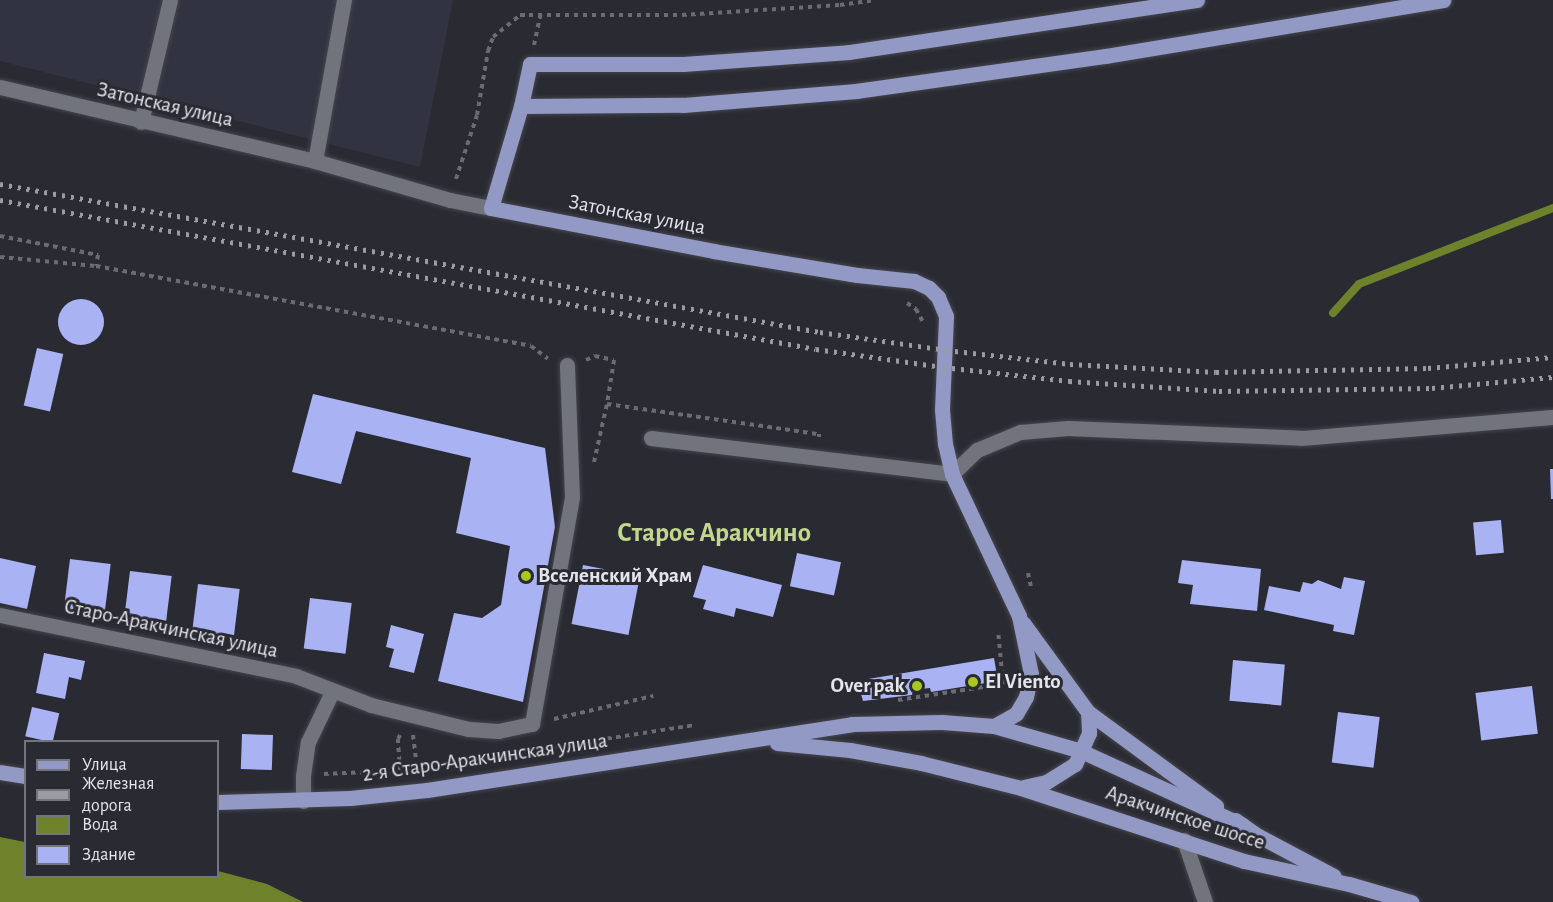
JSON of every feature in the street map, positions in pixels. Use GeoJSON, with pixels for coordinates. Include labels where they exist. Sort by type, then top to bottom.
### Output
{"type":"FeatureCollection","features":[{"type":"Feature","properties":{"kind":"main road"},"geometry":{"type":"LineString","coordinates":[[491,208],[521,106],[530,64],[683,64],[849,52],[1197,0]]}},
{"type":"Feature","properties":{"kind":"main road"},"geometry":{"type":"LineString","coordinates":[[521,106],[683,105],[856,92],[1106,56],[1443,0]]}},
{"type":"Feature","properties":{"kind":"main road","name":"Затонская улица"},"geometry":{"type":"LineString","coordinates":[[491,208],[714,251],[857,275],[914,281],[929,288],[938,297],[946,316],[942,409],[945,444],[952,474],[1019,616],[1088,712]]}},
{"type":"Feature","properties":{"kind":"main road","name":"Затонская улица"},"geometry":{"type":"LineString","coordinates":[[994,726],[1016,714],[1026,697],[1031,674],[1019,616]]}},
{"type":"Feature","properties":{"kind":"main road"},"geometry":{"type":"LineString","coordinates":[[1016,787],[1046,782],[1060,776],[1075,764],[1089,733],[1088,712]]}},
{"type":"Feature","properties":{"kind":"main road","name":"Аракчинское шоссе"},"geometry":{"type":"LineString","coordinates":[[1088,712],[1243,825]]}},
{"type":"Feature","properties":{"kind":"main road","name":"2-я Старо-Аракчинская улица"},"geometry":{"type":"LineString","coordinates":[[219,802],[303,801],[427,790],[697,747],[756,741],[852,724],[942,722],[994,726]]}},
{"type":"Feature","properties":{"kind":"main road","name":"Аракчинское шоссе"},"geometry":{"type":"LineString","coordinates":[[994,726],[1082,751],[1243,825],[1349,884]]}},
{"type":"Feature","properties":{"kind":"main road","name":"2-я Старо-Аракчинская улица"},"geometry":{"type":"LineString","coordinates":[[756,741],[850,750],[1016,787]]}},
{"type":"Feature","properties":{"kind":"main road"},"geometry":{"type":"LineString","coordinates":[[0,772],[24,776]]}},
{"type":"Feature","properties":{"kind":"main road","name":"Аракчинское шоссе"},"geometry":{"type":"LineString","coordinates":[[1016,787],[1269,868],[1349,884],[1411,902]]}},
{"type":"Feature","properties":{"kind":"street"},"geometry":{"type":"LineString","coordinates":[[141,122],[170,0]]}},
{"type":"Feature","properties":{"kind":"street"},"geometry":{"type":"LineString","coordinates":[[315,161],[344,0]]}},
{"type":"Feature","properties":{"kind":"street","name":"Затонская улица"},"geometry":{"type":"LineString","coordinates":[[0,87],[141,122],[315,161],[450,200],[491,208]]}},
{"type":"Feature","properties":{"kind":"street"},"geometry":{"type":"LineString","coordinates":[[532,724],[572,497],[567,365]]}},
{"type":"Feature","properties":{"kind":"street"},"geometry":{"type":"LineString","coordinates":[[651,438],[952,474],[977,450],[1020,432],[1068,428],[1302,438],[1553,417]]}},
{"type":"Feature","properties":{"kind":"street","name":"Старо-Аракчинская улица"},"geometry":{"type":"LineString","coordinates":[[0,615],[296,676],[332,692],[410,716],[469,729],[498,731],[532,724]]}},
{"type":"Feature","properties":{"kind":"street"},"geometry":{"type":"LineString","coordinates":[[303,801],[303,776],[308,742],[332,692]]}},
{"type":"Feature","properties":{"kind":"street"},"geometry":{"type":"LineString","coordinates":[[1184,840],[1205,902]]}},
{"type":"Feature","properties":{"kind":"path"},"geometry":{"type":"LineString","coordinates":[[450,200],[477,115],[488,51],[494,37],[520,15],[540,13],[682,15],[840,5],[874,0]]}},
{"type":"Feature","properties":{"kind":"path"},"geometry":{"type":"LineString","coordinates":[[530,64],[540,13]]}},
{"type":"Feature","properties":{"kind":"path"},"geometry":{"type":"LineString","coordinates":[[0,236],[98,255],[96,266]]}},
{"type":"Feature","properties":{"kind":"path"},"geometry":{"type":"LineString","coordinates":[[0,257],[96,266],[531,346],[554,363],[567,365],[594,356],[614,360],[607,404]]}},
{"type":"Feature","properties":{"kind":"path"},"geometry":{"type":"LineString","coordinates":[[1028,573],[1032,593]]}},
{"type":"Feature","properties":{"kind":"path"},"geometry":{"type":"LineString","coordinates":[[997,622],[1003,684]]}},
{"type":"Feature","properties":{"kind":"path"},"geometry":{"type":"LineString","coordinates":[[532,724],[653,696]]}},
{"type":"Feature","properties":{"kind":"path"},"geometry":{"type":"LineString","coordinates":[[414,737],[417,768]]}},
{"type":"Feature","properties":{"kind":"path"},"geometry":{"type":"LineString","coordinates":[[398,739],[400,770]]}},
{"type":"Feature","properties":{"kind":"shaded area"},"geometry":{"type":"Polygon","coordinates":[[[0,0],[453,0],[420,167],[0,61],[0,0]]]}},
{"type":"Feature","properties":{"kind":"water"},"geometry":{"type":"Polygon","coordinates":[[[0,837],[24,842],[24,878],[219,878],[219,871],[267,884],[303,902],[0,902],[0,837]]]}},
{"type":"Feature","properties":{"kind":"building"},"geometry":{"type":"Polygon","coordinates":[[[81,299],[97,306],[104,322],[97,338],[81,345],[65,338],[58,322],[65,306],[81,299]]]}},
{"type":"Feature","properties":{"kind":"building"},"geometry":{"type":"Polygon","coordinates":[[[37,348],[63,354],[50,412],[24,405],[37,348]]]}},
{"type":"Feature","properties":{"kind":"building","name":"Вселенский Храм"},"geometry":{"type":"Polygon","coordinates":[[[313,394],[545,448],[555,527],[523,702],[438,681],[454,613],[482,618],[501,605],[510,546],[456,533],[471,458],[356,431],[341,484],[292,472],[313,394]]]}},
{"type":"Feature","properties":{"kind":"building"},"geometry":{"type":"Polygon","coordinates":[[[1550,469],[1553,469],[1553,499],[1551,499],[1550,469]]]}},
{"type":"Feature","properties":{"kind":"building"},"geometry":{"type":"Polygon","coordinates":[[[1501,520],[1504,553],[1476,555],[1473,522],[1501,520]]]}},
{"type":"Feature","properties":{"kind":"building"},"geometry":{"type":"Polygon","coordinates":[[[797,553],[841,562],[834,596],[790,586],[797,553]]]}},
{"type":"Feature","properties":{"kind":"building"},"geometry":{"type":"Polygon","coordinates":[[[0,558],[36,566],[27,609],[0,603],[0,558]]]}},
{"type":"Feature","properties":{"kind":"building"},"geometry":{"type":"Polygon","coordinates":[[[70,559],[111,564],[104,615],[64,610],[70,559]]]}},
{"type":"Feature","properties":{"kind":"building"},"geometry":{"type":"Polygon","coordinates":[[[1182,560],[1261,569],[1257,611],[1190,604],[1193,585],[1178,583],[1182,560]]]}},
{"type":"Feature","properties":{"kind":"building"},"geometry":{"type":"Polygon","coordinates":[[[583,565],[640,576],[628,635],[572,624],[583,565]]]}},
{"type":"Feature","properties":{"kind":"building"},"geometry":{"type":"Polygon","coordinates":[[[703,565],[782,585],[773,617],[736,608],[734,617],[703,609],[706,600],[693,597],[703,565]]]}},
{"type":"Feature","properties":{"kind":"building"},"geometry":{"type":"Polygon","coordinates":[[[130,571],[172,576],[165,627],[124,622],[130,571]]]}},
{"type":"Feature","properties":{"kind":"building"},"geometry":{"type":"Polygon","coordinates":[[[1344,577],[1365,581],[1354,635],[1333,631],[1334,625],[1264,610],[1269,586],[1300,592],[1303,582],[1312,584],[1318,580],[1341,589],[1344,577]]]}},
{"type":"Feature","properties":{"kind":"building"},"geometry":{"type":"Polygon","coordinates":[[[198,584],[240,589],[233,640],[192,635],[198,584]]]}},
{"type":"Feature","properties":{"kind":"building"},"geometry":{"type":"Polygon","coordinates":[[[310,598],[352,603],[345,654],[304,649],[310,598]]]}},
{"type":"Feature","properties":{"kind":"building"},"geometry":{"type":"Polygon","coordinates":[[[391,625],[424,634],[414,673],[389,667],[394,649],[386,647],[391,625]]]}},
{"type":"Feature","properties":{"kind":"building"},"geometry":{"type":"Polygon","coordinates":[[[44,653],[85,661],[81,680],[69,677],[65,699],[36,693],[44,653]]]}},
{"type":"Feature","properties":{"kind":"building"},"geometry":{"type":"Polygon","coordinates":[[[994,658],[998,681],[931,692],[930,688],[913,690],[912,695],[863,701],[859,687],[868,679],[994,658]]]}},
{"type":"Feature","properties":{"kind":"building"},"geometry":{"type":"Polygon","coordinates":[[[1233,660],[1285,665],[1281,705],[1229,701],[1233,660]]]}},
{"type":"Feature","properties":{"kind":"building"},"geometry":{"type":"Polygon","coordinates":[[[1532,686],[1538,734],[1481,741],[1475,693],[1532,686]]]}},
{"type":"Feature","properties":{"kind":"building"},"geometry":{"type":"Polygon","coordinates":[[[32,707],[59,713],[53,740],[25,736],[32,707]]]}},
{"type":"Feature","properties":{"kind":"building"},"geometry":{"type":"Polygon","coordinates":[[[1338,712],[1380,717],[1373,768],[1332,763],[1338,712]]]}},
{"type":"Feature","properties":{"kind":"building"},"geometry":{"type":"Polygon","coordinates":[[[242,734],[273,735],[272,770],[241,769],[242,734]]]}},
{"type":"Feature","properties":{"kind":"waterway"},"geometry":{"type":"LineString","coordinates":[[1333,313],[1359,284],[1553,208]]}},
{"type":"Feature","properties":{"kind":"railway"},"geometry":{"type":"LineString","coordinates":[[0,184],[820,332],[946,350],[1070,364],[1216,372],[1428,368],[1553,357]]}},
{"type":"Feature","properties":{"kind":"railway"},"geometry":{"type":"LineString","coordinates":[[0,200],[816,349],[943,367],[1069,381],[1219,391],[1432,388],[1553,377]]}},
{"type":"Feature","properties":{"kind":"place","name":"Вселенский Храм"},"geometry":{"type":"Point","coordinates":[526,576]}},
{"type":"Feature","properties":{"kind":"place","name":"El Viento"},"geometry":{"type":"Point","coordinates":[973,682]}},
{"type":"Feature","properties":{"kind":"place","name":"Over pak"},"geometry":{"type":"Point","coordinates":[917,686]}},
{"type":"Feature","properties":{"kind":"district","name":"Старое Аракчино"},"geometry":{"type":"Point","coordinates":[714,533]}}]}
